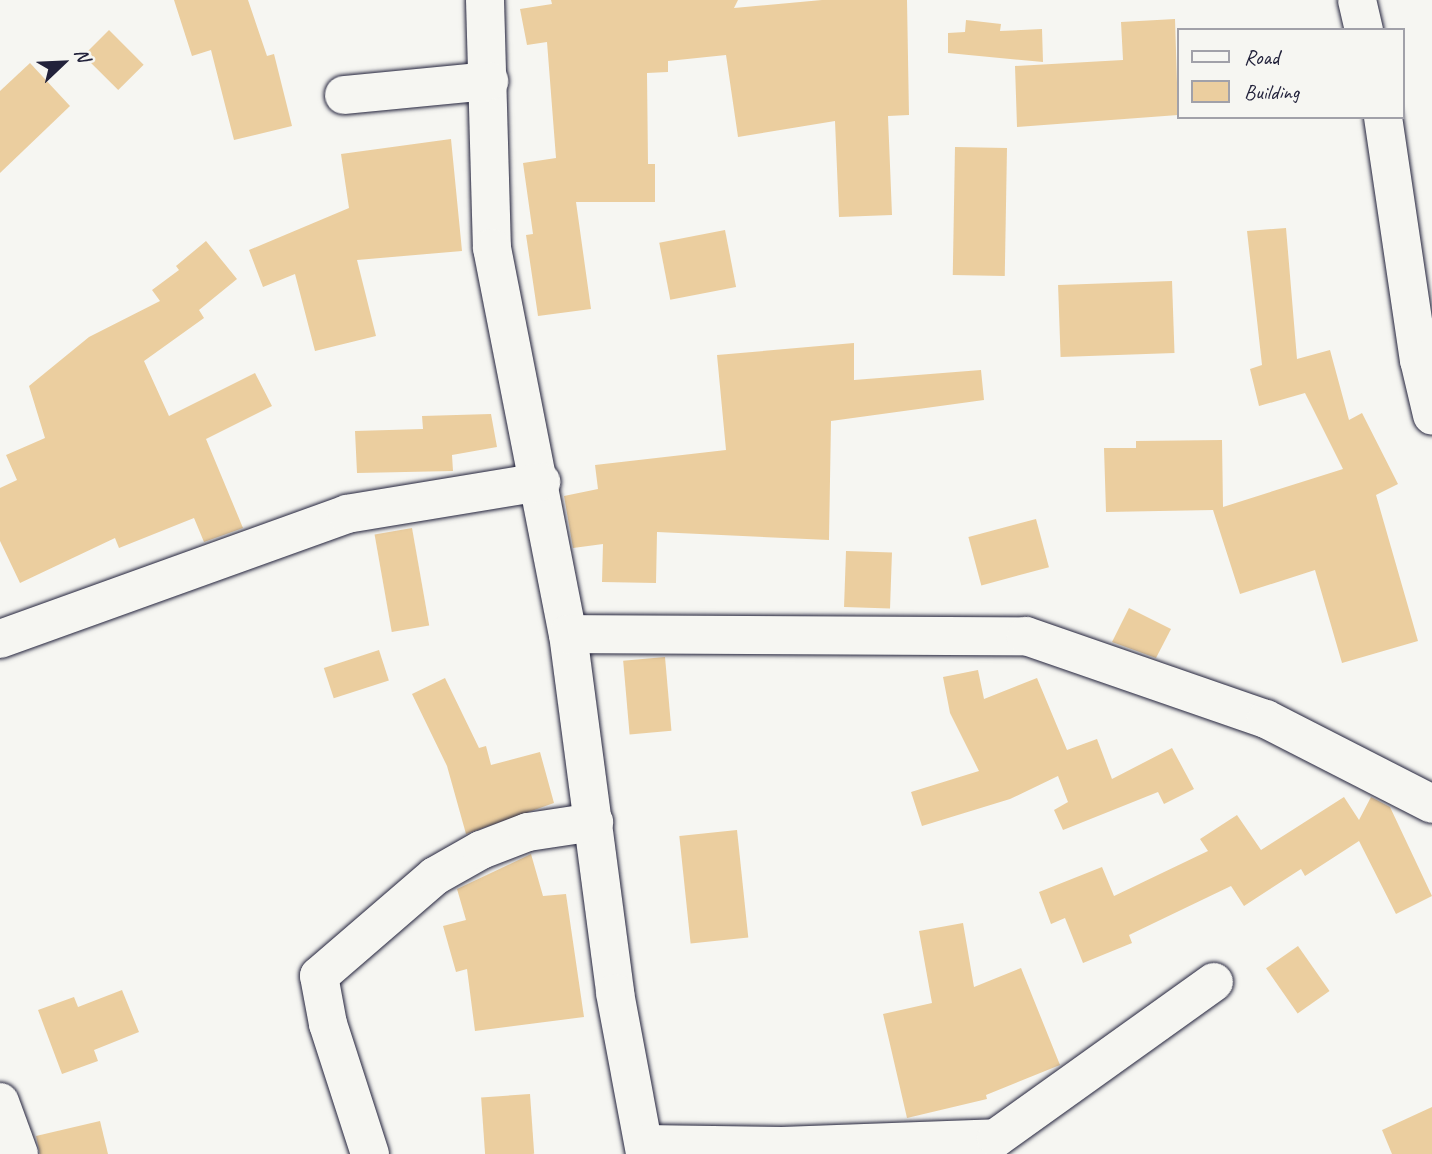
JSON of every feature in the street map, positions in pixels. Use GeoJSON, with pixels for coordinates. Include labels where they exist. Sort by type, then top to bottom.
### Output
{"type":"FeatureCollection","features":[{"type":"Feature","properties":{"kind":"street"},"geometry":{"type":"LineString","coordinates":[[485,0],[492,248],[541,482],[568,634],[615,993],[644,1149],[996,1138],[1214,982]]}},
{"type":"Feature","properties":{"kind":"street"},"geometry":{"type":"LineString","coordinates":[[1357,0],[1364,28]]}},
{"type":"Feature","properties":{"kind":"street"},"geometry":{"type":"LineString","coordinates":[[344,95],[489,81]]}},
{"type":"Feature","properties":{"kind":"street"},"geometry":{"type":"LineString","coordinates":[[1383,119],[1419,360],[1432,415]]}},
{"type":"Feature","properties":{"kind":"street"},"geometry":{"type":"LineString","coordinates":[[0,639],[347,514],[541,482]]}},
{"type":"Feature","properties":{"kind":"street"},"geometry":{"type":"LineString","coordinates":[[568,634],[1026,636],[1266,719],[1432,804]]}},
{"type":"Feature","properties":{"kind":"street"},"geometry":{"type":"LineString","coordinates":[[370,1154],[328,1024],[319,976],[435,876],[470,856],[528,832],[594,822]]}},
{"type":"Feature","properties":{"kind":"street"},"geometry":{"type":"LineString","coordinates":[[0,1103],[19,1154]]}},
{"type":"Feature","properties":{"kind":"building"},"geometry":{"type":"Polygon","coordinates":[[[174,0],[248,0],[267,56],[274,54],[292,126],[234,140],[211,50],[192,56],[174,0]]]}},
{"type":"Feature","properties":{"kind":"building"},"geometry":{"type":"Polygon","coordinates":[[[551,0],[738,0],[734,8],[822,0],[907,0],[909,115],[888,116],[892,215],[839,217],[835,121],[738,137],[726,55],[668,61],[668,72],[647,73],[648,164],[655,164],[655,202],[576,202],[591,309],[538,316],[526,235],[533,234],[523,163],[556,158],[547,42],[527,45],[520,9],[552,4],[551,0]]]}},
{"type":"Feature","properties":{"kind":"building"},"geometry":{"type":"Polygon","coordinates":[[[1175,19],[1176,115],[1017,127],[1015,66],[1123,60],[1121,22],[1175,19]]]}},
{"type":"Feature","properties":{"kind":"building"},"geometry":{"type":"Polygon","coordinates":[[[966,20],[1001,24],[1000,31],[1042,29],[1043,62],[948,53],[948,33],[965,32],[966,20]]]}},
{"type":"Feature","properties":{"kind":"building"},"geometry":{"type":"Polygon","coordinates":[[[109,30],[144,65],[118,90],[84,55],[109,30]]]}},
{"type":"Feature","properties":{"kind":"building"},"geometry":{"type":"Polygon","coordinates":[[[30,63],[70,106],[0,173],[0,91],[30,63]]]}},
{"type":"Feature","properties":{"kind":"building"},"geometry":{"type":"Polygon","coordinates":[[[451,139],[462,251],[357,260],[376,336],[315,351],[295,274],[263,287],[249,250],[349,208],[341,154],[451,139]]]}},
{"type":"Feature","properties":{"kind":"building"},"geometry":{"type":"Polygon","coordinates":[[[955,147],[1007,148],[1005,276],[953,275],[955,147]]]}},
{"type":"Feature","properties":{"kind":"building"},"geometry":{"type":"Polygon","coordinates":[[[1286,228],[1297,359],[1330,350],[1349,420],[1362,413],[1398,484],[1376,495],[1418,641],[1342,663],[1315,570],[1240,594],[1213,510],[1106,512],[1104,448],[1136,448],[1136,441],[1222,440],[1223,507],[1343,469],[1305,393],[1259,406],[1250,369],[1262,365],[1247,231],[1286,228]]]}},
{"type":"Feature","properties":{"kind":"building"},"geometry":{"type":"Polygon","coordinates":[[[725,230],[736,287],[670,300],[659,243],[725,230]]]}},
{"type":"Feature","properties":{"kind":"building"},"geometry":{"type":"Polygon","coordinates":[[[206,241],[237,279],[199,310],[204,318],[144,361],[169,416],[255,373],[272,406],[206,439],[243,528],[204,542],[194,518],[119,548],[115,538],[20,583],[0,541],[0,488],[17,480],[6,455],[45,438],[29,386],[89,337],[160,301],[152,290],[179,270],[176,266],[206,241]]]}},
{"type":"Feature","properties":{"kind":"building"},"geometry":{"type":"Polygon","coordinates":[[[1172,281],[1175,353],[1061,357],[1058,285],[1172,281]]]}},
{"type":"Feature","properties":{"kind":"building"},"geometry":{"type":"Polygon","coordinates":[[[854,343],[854,380],[981,370],[984,400],[831,421],[829,540],[657,532],[656,583],[602,582],[603,544],[573,548],[564,496],[598,489],[595,465],[726,450],[717,355],[854,343]]]}},
{"type":"Feature","properties":{"kind":"building"},"geometry":{"type":"Polygon","coordinates":[[[491,414],[497,447],[452,455],[453,471],[357,473],[355,431],[423,429],[422,416],[491,414]]]}},
{"type":"Feature","properties":{"kind":"building"},"geometry":{"type":"Polygon","coordinates":[[[1036,519],[1049,567],[981,585],[968,537],[1036,519]]]}},
{"type":"Feature","properties":{"kind":"building"},"geometry":{"type":"Polygon","coordinates":[[[412,528],[429,625],[392,632],[375,535],[412,528]]]}},
{"type":"Feature","properties":{"kind":"building"},"geometry":{"type":"Polygon","coordinates":[[[846,551],[892,553],[890,609],[844,607],[846,551]]]}},
{"type":"Feature","properties":{"kind":"building"},"geometry":{"type":"Polygon","coordinates":[[[1129,608],[1171,629],[1156,658],[1112,642],[1129,608]]]}},
{"type":"Feature","properties":{"kind":"building"},"geometry":{"type":"Polygon","coordinates":[[[379,650],[389,680],[334,698],[324,668],[379,650]]]}},
{"type":"Feature","properties":{"kind":"building"},"geometry":{"type":"Polygon","coordinates":[[[665,657],[671,731],[630,734],[623,661],[665,657]]]}},
{"type":"Feature","properties":{"kind":"building"},"geometry":{"type":"Polygon","coordinates":[[[978,670],[984,699],[1037,678],[1067,750],[1097,739],[1112,779],[1172,748],[1194,789],[1164,804],[1158,792],[1063,830],[1054,810],[1068,802],[1058,776],[1010,799],[922,826],[911,792],[979,771],[950,713],[943,677],[978,670]]]}},
{"type":"Feature","properties":{"kind":"building"},"geometry":{"type":"Polygon","coordinates":[[[445,678],[479,748],[486,746],[491,765],[540,752],[554,803],[466,834],[447,766],[412,694],[445,678]]]}},
{"type":"Feature","properties":{"kind":"building"},"geometry":{"type":"Polygon","coordinates":[[[1344,797],[1359,820],[1371,797],[1390,807],[1432,896],[1396,914],[1359,841],[1305,876],[1301,869],[1244,906],[1231,886],[1129,935],[1132,943],[1083,963],[1065,918],[1051,924],[1039,892],[1102,867],[1114,896],[1208,851],[1200,839],[1237,815],[1261,850],[1344,797]]]}},
{"type":"Feature","properties":{"kind":"building"},"geometry":{"type":"Polygon","coordinates":[[[737,830],[748,937],[691,943],[679,836],[737,830]]]}},
{"type":"Feature","properties":{"kind":"building"},"geometry":{"type":"Polygon","coordinates":[[[531,854],[543,896],[566,894],[584,1017],[475,1031],[467,969],[456,972],[443,926],[466,920],[457,889],[531,854]]]}},
{"type":"Feature","properties":{"kind":"building"},"geometry":{"type":"Polygon","coordinates":[[[963,923],[974,987],[1021,968],[1060,1065],[986,1095],[987,1099],[907,1118],[883,1014],[932,1003],[919,931],[963,923]]]}},
{"type":"Feature","properties":{"kind":"building"},"geometry":{"type":"Polygon","coordinates":[[[1298,946],[1330,991],[1298,1013],[1266,968],[1298,946]]]}},
{"type":"Feature","properties":{"kind":"building"},"geometry":{"type":"Polygon","coordinates":[[[122,990],[139,1032],[94,1050],[98,1061],[62,1074],[38,1010],[74,997],[78,1007],[122,990]]]}},
{"type":"Feature","properties":{"kind":"building"},"geometry":{"type":"Polygon","coordinates":[[[530,1094],[534,1154],[485,1154],[481,1097],[530,1094]]]}},
{"type":"Feature","properties":{"kind":"building"},"geometry":{"type":"Polygon","coordinates":[[[1432,1107],[1432,1154],[1392,1154],[1382,1130],[1432,1107]]]}},
{"type":"Feature","properties":{"kind":"building"},"geometry":{"type":"Polygon","coordinates":[[[100,1121],[108,1154],[40,1154],[36,1136],[100,1121]]]}}]}
